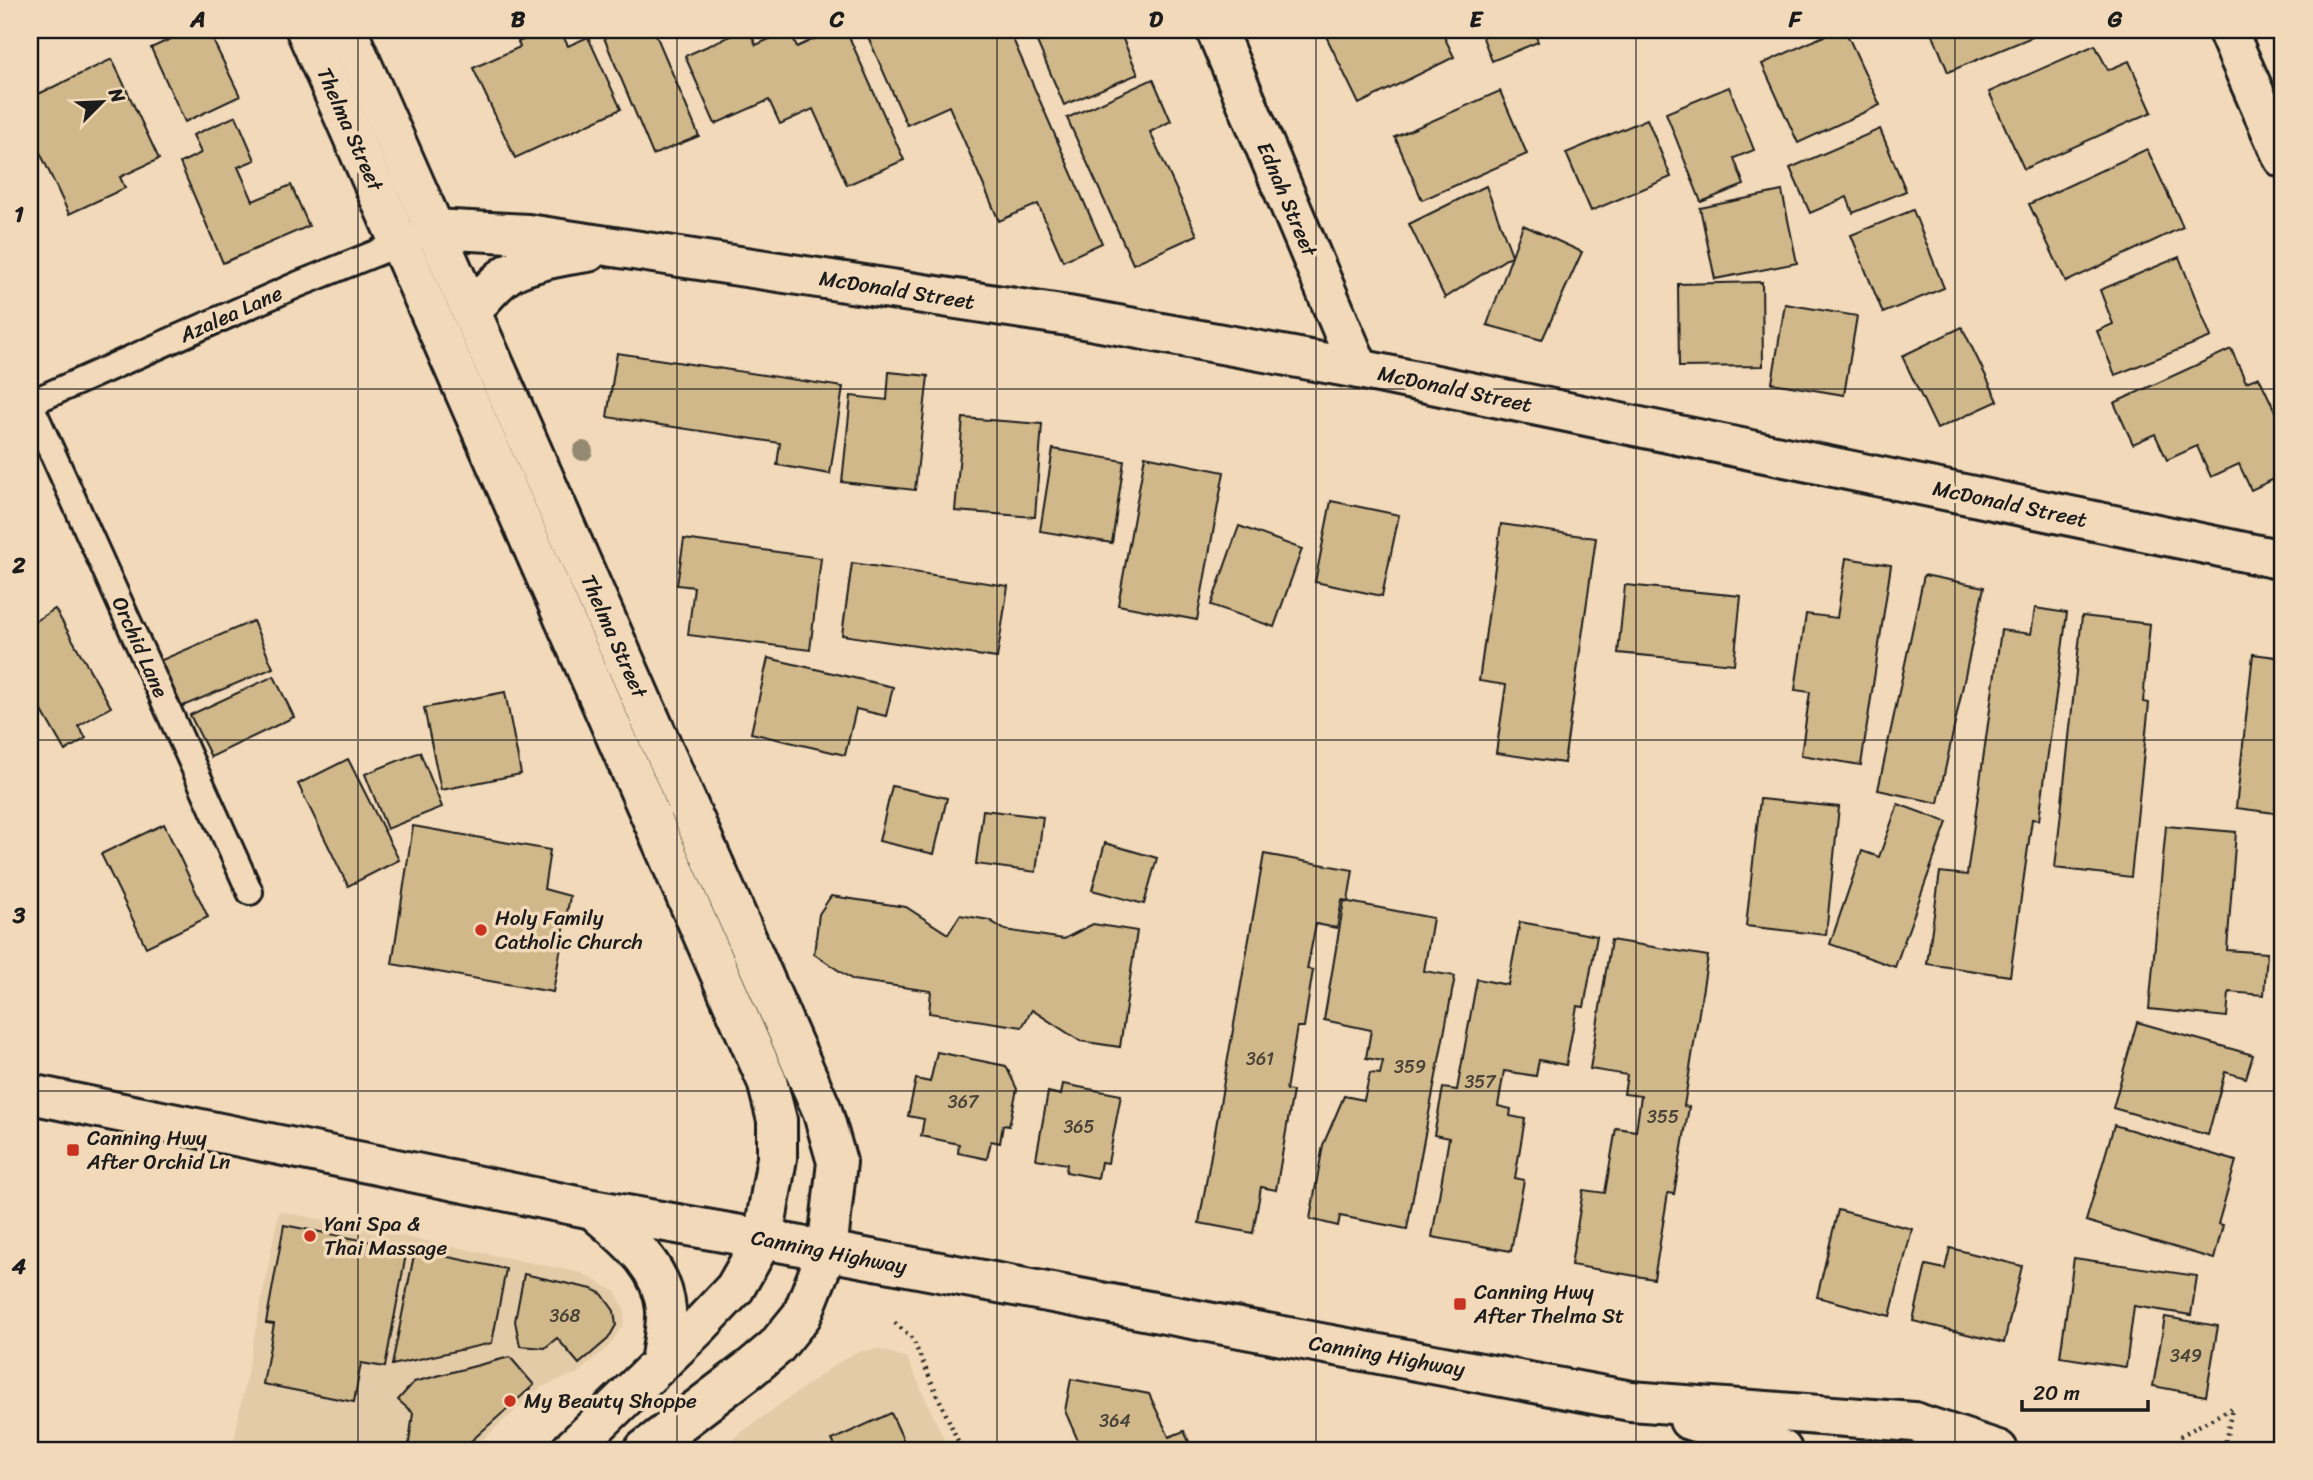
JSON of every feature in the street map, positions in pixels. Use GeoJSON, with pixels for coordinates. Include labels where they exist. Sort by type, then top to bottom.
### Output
{"type":"FeatureCollection","features":[{"type":"Feature","properties":{"kind":"main road","name":"Thelma Street"},"geometry":{"type":"LineString","coordinates":[[306,30],[417,236],[472,310],[822,1110],[837,1162],[827,1252],[802,1315],[776,1347],[644,1450]]}},
{"type":"Feature","properties":{"kind":"main road","name":"Thelma Street"},"geometry":{"type":"LineString","coordinates":[[347,30],[417,236],[766,1081],[777,1120],[777,1158],[763,1239],[735,1288],[586,1445]]}},
{"type":"Feature","properties":{"kind":"main road","name":"Ednah Street"},"geometry":{"type":"LineString","coordinates":[[1216,30],[1359,369]]}},
{"type":"Feature","properties":{"kind":"main road"},"geometry":{"type":"LineString","coordinates":[[2227,30],[2283,158]]}},
{"type":"Feature","properties":{"kind":"main road","name":"McDonald Street"},"geometry":{"type":"LineString","coordinates":[[417,236],[528,234],[1068,316],[1359,369],[2283,560]]}},
{"type":"Feature","properties":{"kind":"main road","name":"McDonald Street"},"geometry":{"type":"LineString","coordinates":[[472,310],[491,289],[516,270],[565,255],[622,249]]}},
{"type":"Feature","properties":{"kind":"main road","name":"Canning Highway"},"geometry":{"type":"LineString","coordinates":[[30,1094],[592,1209],[1631,1401],[1914,1422],[1998,1450]]}},
{"type":"Feature","properties":{"kind":"main road"},"geometry":{"type":"LineString","coordinates":[[592,1209],[636,1246],[658,1279],[666,1310],[660,1364]]}},
{"type":"Feature","properties":{"kind":"main road","name":"Canning Highway"},"geometry":{"type":"LineString","coordinates":[[1631,1401],[1782,1450]]}},
{"type":"Feature","properties":{"kind":"lane","name":"Azalea Lane"},"geometry":{"type":"LineString","coordinates":[[30,403],[286,289],[417,236]]}},
{"type":"Feature","properties":{"kind":"lane","name":"Orchid Lane"},"geometry":{"type":"LineString","coordinates":[[30,403],[250,892]]}},
{"type":"Feature","properties":{"kind":"path"},"geometry":{"type":"LineString","coordinates":[[895,1323],[912,1338],[962,1450]]}},
{"type":"Feature","properties":{"kind":"path"},"geometry":{"type":"LineString","coordinates":[[2180,1436],[2232,1408],[2225,1445]]}},
{"type":"Feature","properties":{"kind":"shaded area"},"geometry":{"type":"Polygon","coordinates":[[[279,1211],[581,1273],[616,1292],[625,1312],[623,1325],[610,1345],[578,1373],[541,1387],[471,1450],[232,1450],[279,1211]]]}},
{"type":"Feature","properties":{"kind":"shaded area"},"geometry":{"type":"Polygon","coordinates":[[[878,1349],[907,1358],[949,1450],[717,1450],[835,1365],[857,1352],[878,1349]]]}},
{"type":"Feature","properties":{"kind":"building"},"geometry":{"type":"Polygon","coordinates":[[[190,30],[208,30],[240,96],[185,122],[151,48],[190,30]]]}},
{"type":"Feature","properties":{"kind":"building"},"geometry":{"type":"Polygon","coordinates":[[[545,30],[560,30],[568,46],[588,37],[621,109],[515,158],[473,68],[520,47],[518,42],[545,30]]]}},
{"type":"Feature","properties":{"kind":"building"},"geometry":{"type":"Polygon","coordinates":[[[611,30],[654,30],[699,136],[653,155],[602,33],[611,30]]]}},
{"type":"Feature","properties":{"kind":"building"},"geometry":{"type":"Polygon","coordinates":[[[749,30],[756,45],[790,30],[797,47],[834,30],[846,30],[904,160],[847,185],[813,109],[780,124],[769,100],[715,124],[685,56],[749,30]]]}},
{"type":"Feature","properties":{"kind":"building"},"geometry":{"type":"Polygon","coordinates":[[[865,30],[1009,30],[1102,243],[1063,261],[1038,204],[999,221],[949,106],[907,125],[865,30]]]}},
{"type":"Feature","properties":{"kind":"building"},"geometry":{"type":"Polygon","coordinates":[[[1032,30],[1119,30],[1138,74],[1064,105],[1032,30]]]}},
{"type":"Feature","properties":{"kind":"building"},"geometry":{"type":"Polygon","coordinates":[[[1441,30],[1454,57],[1359,104],[1324,32],[1441,30]]]}},
{"type":"Feature","properties":{"kind":"building"},"geometry":{"type":"Polygon","coordinates":[[[1480,30],[1534,30],[1538,42],[1492,61],[1480,30]]]}},
{"type":"Feature","properties":{"kind":"building"},"geometry":{"type":"Polygon","coordinates":[[[1837,30],[1845,30],[1880,105],[1798,143],[1762,64],[1837,30]]]}},
{"type":"Feature","properties":{"kind":"building"},"geometry":{"type":"Polygon","coordinates":[[[1931,30],[2049,30],[1948,72],[1931,30]]]}},
{"type":"Feature","properties":{"kind":"building"},"geometry":{"type":"Polygon","coordinates":[[[2095,45],[2108,70],[2129,61],[2152,112],[2024,169],[1989,92],[2095,45]]]}},
{"type":"Feature","properties":{"kind":"building"},"geometry":{"type":"Polygon","coordinates":[[[112,59],[159,159],[120,177],[125,188],[69,214],[30,131],[30,98],[112,59]]]}},
{"type":"Feature","properties":{"kind":"building"},"geometry":{"type":"Polygon","coordinates":[[[1153,79],[1171,121],[1150,132],[1197,235],[1133,264],[1067,118],[1153,79]]]}},
{"type":"Feature","properties":{"kind":"building"},"geometry":{"type":"Polygon","coordinates":[[[1729,87],[1754,150],[1734,158],[1744,185],[1701,202],[1666,113],[1729,87]]]}},
{"type":"Feature","properties":{"kind":"building"},"geometry":{"type":"Polygon","coordinates":[[[1500,91],[1527,154],[1422,200],[1395,137],[1500,91]]]}},
{"type":"Feature","properties":{"kind":"building"},"geometry":{"type":"Polygon","coordinates":[[[236,116],[255,160],[238,167],[253,201],[291,185],[309,226],[223,263],[180,163],[201,153],[193,135],[236,116]]]}},
{"type":"Feature","properties":{"kind":"building"},"geometry":{"type":"Polygon","coordinates":[[[1647,119],[1671,177],[1591,211],[1566,153],[1647,119]]]}},
{"type":"Feature","properties":{"kind":"building"},"geometry":{"type":"Polygon","coordinates":[[[1880,129],[1906,191],[1853,213],[1847,197],[1810,213],[1790,168],[1880,129]]]}},
{"type":"Feature","properties":{"kind":"building"},"geometry":{"type":"Polygon","coordinates":[[[2147,149],[2183,227],[2066,282],[2029,204],[2147,149]]]}},
{"type":"Feature","properties":{"kind":"building"},"geometry":{"type":"Polygon","coordinates":[[[1486,186],[1512,255],[1445,298],[1409,224],[1486,186]]]}},
{"type":"Feature","properties":{"kind":"building"},"geometry":{"type":"Polygon","coordinates":[[[1782,191],[1797,263],[1715,279],[1700,208],[1782,191]]]}},
{"type":"Feature","properties":{"kind":"building"},"geometry":{"type":"Polygon","coordinates":[[[1913,210],[1944,288],[1883,313],[1851,235],[1913,210]]]}},
{"type":"Feature","properties":{"kind":"building"},"geometry":{"type":"Polygon","coordinates":[[[1523,225],[1582,252],[1542,340],[1487,325],[1523,225]]]}},
{"type":"Feature","properties":{"kind":"building"},"geometry":{"type":"Polygon","coordinates":[[[2179,257],[2211,337],[2115,375],[2097,331],[2113,324],[2100,290],[2179,257]]]}},
{"type":"Feature","properties":{"kind":"building"},"geometry":{"type":"Polygon","coordinates":[[[1762,282],[1763,366],[1679,367],[1678,284],[1762,282]]]}},
{"type":"Feature","properties":{"kind":"building"},"geometry":{"type":"Polygon","coordinates":[[[1785,304],[1857,316],[1844,395],[1772,383],[1785,304]]]}},
{"type":"Feature","properties":{"kind":"building"},"geometry":{"type":"Polygon","coordinates":[[[1962,327],[1998,401],[1937,429],[1902,356],[1962,327]]]}},
{"type":"Feature","properties":{"kind":"building"},"geometry":{"type":"Polygon","coordinates":[[[2231,349],[2246,382],[2259,377],[2283,428],[2283,475],[2251,490],[2239,464],[2211,477],[2197,446],[2167,460],[2155,434],[2133,444],[2114,403],[2231,349]]]}},
{"type":"Feature","properties":{"kind":"building"},"geometry":{"type":"Polygon","coordinates":[[[617,353],[843,387],[830,474],[777,465],[780,443],[607,417],[617,353]]]}},
{"type":"Feature","properties":{"kind":"building"},"geometry":{"type":"Polygon","coordinates":[[[889,372],[928,376],[915,490],[842,482],[851,396],[887,400],[889,372]]]}},
{"type":"Feature","properties":{"kind":"building"},"geometry":{"type":"Polygon","coordinates":[[[963,418],[1042,424],[1035,517],[955,511],[963,418]]]}},
{"type":"Feature","properties":{"kind":"building"},"geometry":{"type":"Polygon","coordinates":[[[1053,449],[1124,461],[1112,543],[1040,531],[1053,449]]]}},
{"type":"Feature","properties":{"kind":"building"},"geometry":{"type":"Polygon","coordinates":[[[1145,456],[1224,472],[1197,620],[1118,605],[1145,456]]]}},
{"type":"Feature","properties":{"kind":"building"},"geometry":{"type":"Polygon","coordinates":[[[1331,501],[1399,515],[1382,596],[1315,582],[1331,501]]]}},
{"type":"Feature","properties":{"kind":"building"},"geometry":{"type":"Polygon","coordinates":[[[1501,524],[1596,538],[1564,763],[1496,753],[1506,685],[1479,681],[1501,524]]]}},
{"type":"Feature","properties":{"kind":"building"},"geometry":{"type":"Polygon","coordinates":[[[1239,526],[1302,549],[1274,627],[1211,605],[1239,526]]]}},
{"type":"Feature","properties":{"kind":"building"},"geometry":{"type":"Polygon","coordinates":[[[684,539],[821,558],[810,650],[688,635],[694,587],[677,585],[684,539]]]}},
{"type":"Feature","properties":{"kind":"building"},"geometry":{"type":"Polygon","coordinates":[[[1846,558],[1891,565],[1861,765],[1801,755],[1810,692],[1795,690],[1806,614],[1837,618],[1846,558]]]}},
{"type":"Feature","properties":{"kind":"building"},"geometry":{"type":"Polygon","coordinates":[[[852,563],[1008,586],[997,658],[842,635],[852,563]]]}},
{"type":"Feature","properties":{"kind":"building"},"geometry":{"type":"Polygon","coordinates":[[[1924,575],[1984,587],[1938,803],[1878,790],[1924,575]]]}},
{"type":"Feature","properties":{"kind":"building"},"geometry":{"type":"Polygon","coordinates":[[[1625,585],[1741,596],[1734,664],[1618,653],[1625,585]]]}},
{"type":"Feature","properties":{"kind":"building"},"geometry":{"type":"Polygon","coordinates":[[[2035,608],[2067,613],[2039,820],[2032,819],[2010,976],[1927,964],[1940,872],[1967,875],[2001,630],[2031,634],[2035,608]]]}},
{"type":"Feature","properties":{"kind":"building"},"geometry":{"type":"Polygon","coordinates":[[[55,609],[111,707],[78,726],[86,738],[65,751],[30,690],[30,624],[55,609]]]}},
{"type":"Feature","properties":{"kind":"building"},"geometry":{"type":"Polygon","coordinates":[[[2082,616],[2150,624],[2143,702],[2149,703],[2131,877],[2055,868],[2082,616]]]}},
{"type":"Feature","properties":{"kind":"building"},"geometry":{"type":"Polygon","coordinates":[[[253,621],[273,668],[176,709],[157,662],[253,621]]]}},
{"type":"Feature","properties":{"kind":"building"},"geometry":{"type":"Polygon","coordinates":[[[2253,654],[2283,658],[2283,814],[2236,808],[2253,654]]]}},
{"type":"Feature","properties":{"kind":"building"},"geometry":{"type":"Polygon","coordinates":[[[768,658],[893,687],[886,716],[856,709],[845,755],[751,733],[768,658]]]}},
{"type":"Feature","properties":{"kind":"building"},"geometry":{"type":"Polygon","coordinates":[[[274,676],[294,717],[211,757],[190,715],[274,676]]]}},
{"type":"Feature","properties":{"kind":"building"},"geometry":{"type":"Polygon","coordinates":[[[505,692],[521,774],[441,790],[424,708],[505,692]]]}},
{"type":"Feature","properties":{"kind":"building"},"geometry":{"type":"Polygon","coordinates":[[[420,752],[442,807],[387,829],[365,774],[420,752]]]}},
{"type":"Feature","properties":{"kind":"building"},"geometry":{"type":"Polygon","coordinates":[[[348,759],[399,860],[348,886],[298,784],[348,759]]]}},
{"type":"Feature","properties":{"kind":"building"},"geometry":{"type":"Polygon","coordinates":[[[892,786],[947,798],[934,854],[879,841],[892,786]]]}},
{"type":"Feature","properties":{"kind":"building"},"geometry":{"type":"Polygon","coordinates":[[[1760,799],[1839,807],[1826,935],[1746,926],[1760,799]]]}},
{"type":"Feature","properties":{"kind":"building"},"geometry":{"type":"Polygon","coordinates":[[[1898,804],[1947,822],[1895,967],[1830,944],[1862,851],[1879,857],[1898,804]]]}},
{"type":"Feature","properties":{"kind":"building"},"geometry":{"type":"Polygon","coordinates":[[[983,810],[1043,817],[1036,872],[976,864],[983,810]]]}},
{"type":"Feature","properties":{"kind":"building"},"geometry":{"type":"Polygon","coordinates":[[[164,824],[208,917],[146,947],[101,854],[164,824]]]}},
{"type":"Feature","properties":{"kind":"building","name":"Holy Family Catholic Church"},"geometry":{"type":"Polygon","coordinates":[[[413,826],[550,850],[544,889],[570,896],[553,992],[392,964],[413,826]]]}},
{"type":"Feature","properties":{"kind":"building"},"geometry":{"type":"Polygon","coordinates":[[[2166,826],[2236,832],[2227,950],[2267,953],[2264,995],[2229,992],[2227,1017],[2149,1009],[2166,826]]]}},
{"type":"Feature","properties":{"kind":"building"},"geometry":{"type":"Polygon","coordinates":[[[1105,843],[1157,858],[1144,904],[1092,890],[1105,843]]]}},
{"type":"Feature","properties":{"kind":"building"},"geometry":{"type":"Polygon","coordinates":[[[1264,854],[1353,870],[1348,901],[1342,900],[1337,928],[1316,924],[1307,969],[1313,970],[1304,1027],[1297,1027],[1286,1090],[1293,1091],[1276,1190],[1261,1187],[1253,1233],[1199,1223],[1264,854]]]}},
{"type":"Feature","properties":{"kind":"building"},"geometry":{"type":"Polygon","coordinates":[[[831,896],[906,907],[948,934],[960,915],[989,920],[1005,930],[1064,939],[1093,924],[1137,931],[1120,1047],[1080,1041],[1032,1010],[1022,1027],[929,1013],[931,991],[853,980],[814,954],[819,914],[831,896]]]}},
{"type":"Feature","properties":{"kind":"building"},"geometry":{"type":"Polygon","coordinates":[[[1344,901],[1433,918],[1424,971],[1455,976],[1407,1229],[1340,1216],[1338,1226],[1310,1219],[1323,1145],[1344,1096],[1364,1100],[1370,1073],[1380,1074],[1383,1061],[1366,1058],[1371,1030],[1324,1020],[1344,901]]]}},
{"type":"Feature","properties":{"kind":"building"},"geometry":{"type":"Polygon","coordinates":[[[1520,922],[1597,936],[1584,1007],[1577,1006],[1566,1065],[1539,1060],[1536,1076],[1504,1071],[1498,1106],[1511,1109],[1510,1116],[1525,1119],[1515,1178],[1524,1180],[1511,1251],[1432,1237],[1449,1138],[1434,1135],[1443,1088],[1457,1090],[1477,979],[1508,985],[1520,922]]]}},
{"type":"Feature","properties":{"kind":"building"},"geometry":{"type":"Polygon","coordinates":[[[1611,940],[1708,956],[1684,1106],[1689,1107],[1674,1194],[1668,1193],[1654,1279],[1571,1265],[1583,1190],[1605,1193],[1616,1128],[1636,1131],[1641,1096],[1624,1094],[1627,1075],[1590,1069],[1611,940]]]}},
{"type":"Feature","properties":{"kind":"building"},"geometry":{"type":"Polygon","coordinates":[[[2137,1022],[2253,1055],[2246,1078],[2225,1072],[2208,1135],[2113,1108],[2137,1022]]]}},
{"type":"Feature","properties":{"kind":"building"},"geometry":{"type":"Polygon","coordinates":[[[937,1052],[1006,1066],[1017,1089],[1009,1126],[1003,1125],[1000,1143],[991,1141],[987,1159],[958,1153],[959,1144],[921,1136],[924,1119],[908,1116],[916,1079],[930,1082],[937,1052]]]}},
{"type":"Feature","properties":{"kind":"building"},"geometry":{"type":"Polygon","coordinates":[[[1063,1084],[1121,1095],[1108,1163],[1101,1162],[1098,1178],[1066,1172],[1067,1164],[1036,1159],[1048,1092],[1061,1095],[1063,1084]]]}},
{"type":"Feature","properties":{"kind":"building"},"geometry":{"type":"Polygon","coordinates":[[[2114,1125],[2236,1161],[2218,1224],[2223,1225],[2214,1259],[2086,1221],[2114,1125]]]}},
{"type":"Feature","properties":{"kind":"building"},"geometry":{"type":"Polygon","coordinates":[[[1838,1210],[1912,1229],[1890,1316],[1817,1297],[1838,1210]]]}},
{"type":"Feature","properties":{"kind":"building"},"geometry":{"type":"Polygon","coordinates":[[[284,1225],[407,1249],[385,1367],[361,1363],[354,1402],[263,1384],[274,1324],[266,1323],[284,1225]]]}},
{"type":"Feature","properties":{"kind":"building"},"geometry":{"type":"Polygon","coordinates":[[[1950,1248],[2022,1266],[2004,1343],[1913,1321],[1926,1265],[1945,1269],[1950,1248]]]}},
{"type":"Feature","properties":{"kind":"building"},"geometry":{"type":"Polygon","coordinates":[[[415,1250],[506,1269],[492,1343],[392,1365],[415,1250]]]}},
{"type":"Feature","properties":{"kind":"building"},"geometry":{"type":"Polygon","coordinates":[[[2074,1258],[2197,1276],[2191,1315],[2134,1306],[2126,1367],[2060,1357],[2074,1258]]]}},
{"type":"Feature","properties":{"kind":"building"},"geometry":{"type":"Polygon","coordinates":[[[524,1274],[592,1289],[602,1294],[614,1311],[616,1325],[608,1339],[579,1364],[557,1338],[545,1348],[520,1346],[515,1321],[524,1274]]]}},
{"type":"Feature","properties":{"kind":"building"},"geometry":{"type":"Polygon","coordinates":[[[2165,1317],[2218,1326],[2206,1396],[2153,1386],[2165,1317]]]}},
{"type":"Feature","properties":{"kind":"building"},"geometry":{"type":"Polygon","coordinates":[[[510,1357],[534,1385],[461,1450],[408,1450],[413,1413],[398,1400],[414,1382],[510,1357]]]}},
{"type":"Feature","properties":{"kind":"building"},"geometry":{"type":"Polygon","coordinates":[[[1071,1379],[1149,1394],[1169,1437],[1184,1431],[1193,1450],[1082,1450],[1065,1411],[1071,1379]]]}},
{"type":"Feature","properties":{"kind":"building"},"geometry":{"type":"Polygon","coordinates":[[[891,1413],[908,1450],[837,1450],[832,1440],[891,1413]]]}},
{"type":"Feature","properties":{"kind":"place","name":"Holy Family Catholic Church"},"geometry":{"type":"Point","coordinates":[481,930]}},
{"type":"Feature","properties":{"kind":"place","name":"Canning Hwy After Orchid Ln"},"geometry":{"type":"Point","coordinates":[73,1150]}},
{"type":"Feature","properties":{"kind":"place","name":"Yani Spa & Thai Massage"},"geometry":{"type":"Point","coordinates":[310,1236]}},
{"type":"Feature","properties":{"kind":"place","name":"Canning Hwy After Thelma St"},"geometry":{"type":"Point","coordinates":[1460,1304]}},
{"type":"Feature","properties":{"kind":"place","name":"My Beauty Shoppe"},"geometry":{"type":"Point","coordinates":[510,1401]}}]}
